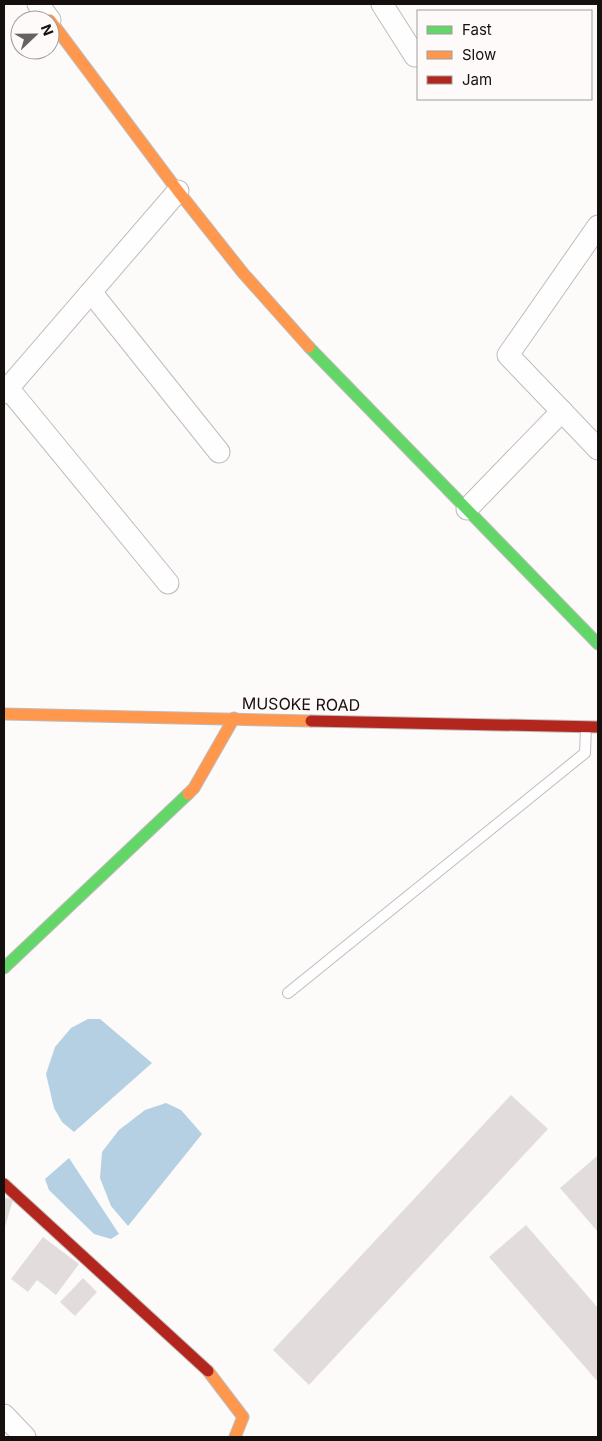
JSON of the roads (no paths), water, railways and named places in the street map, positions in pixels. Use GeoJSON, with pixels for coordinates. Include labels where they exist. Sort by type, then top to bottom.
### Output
{"type":"FeatureCollection","features":[{"type":"Feature","properties":{"kind":"street"},"geometry":{"type":"LineString","coordinates":[[382,4],[415,56]]}},
{"type":"Feature","properties":{"kind":"street"},"geometry":{"type":"LineString","coordinates":[[60,33],[178,191],[243,273],[311,350],[598,644]]}},
{"type":"Feature","properties":{"kind":"street"},"geometry":{"type":"LineString","coordinates":[[168,582],[6,390],[178,191]]}},
{"type":"Feature","properties":{"kind":"street"},"geometry":{"type":"LineString","coordinates":[[598,226],[508,355],[598,448]]}},
{"type":"Feature","properties":{"kind":"street"},"geometry":{"type":"LineString","coordinates":[[91,292],[219,452]]}},
{"type":"Feature","properties":{"kind":"street"},"geometry":{"type":"LineString","coordinates":[[467,509],[562,411]]}},
{"type":"Feature","properties":{"kind":"street","name":"MUSOKE ROAD"},"geometry":{"type":"LineString","coordinates":[[4,714],[598,727]]}},
{"type":"Feature","properties":{"kind":"street"},"geometry":{"type":"LineString","coordinates":[[4,968],[194,788],[234,718]]}},
{"type":"Feature","properties":{"kind":"street"},"geometry":{"type":"LineString","coordinates":[[4,1184],[206,1368],[243,1417],[235,1437]]}},
{"type":"Feature","properties":{"kind":"street"},"geometry":{"type":"LineString","coordinates":[[4,1415],[25,1437]]}},
{"type":"Feature","properties":{"kind":"lane"},"geometry":{"type":"LineString","coordinates":[[288,993],[585,753],[586,727]]}},
{"type":"Feature","properties":{"kind":"water"},"geometry":{"type":"Polygon","coordinates":[[[88,1019],[100,1019],[152,1063],[74,1132],[62,1122],[54,1108],[46,1074],[55,1047],[71,1028],[88,1019]]]}},
{"type":"Feature","properties":{"kind":"water"},"geometry":{"type":"Polygon","coordinates":[[[166,1103],[181,1110],[202,1134],[128,1226],[111,1206],[100,1178],[102,1152],[119,1130],[145,1110],[166,1103]]]}},
{"type":"Feature","properties":{"kind":"water"},"geometry":{"type":"Polygon","coordinates":[[[69,1158],[119,1234],[111,1239],[94,1234],[49,1190],[45,1179],[69,1158]]]}}]}
